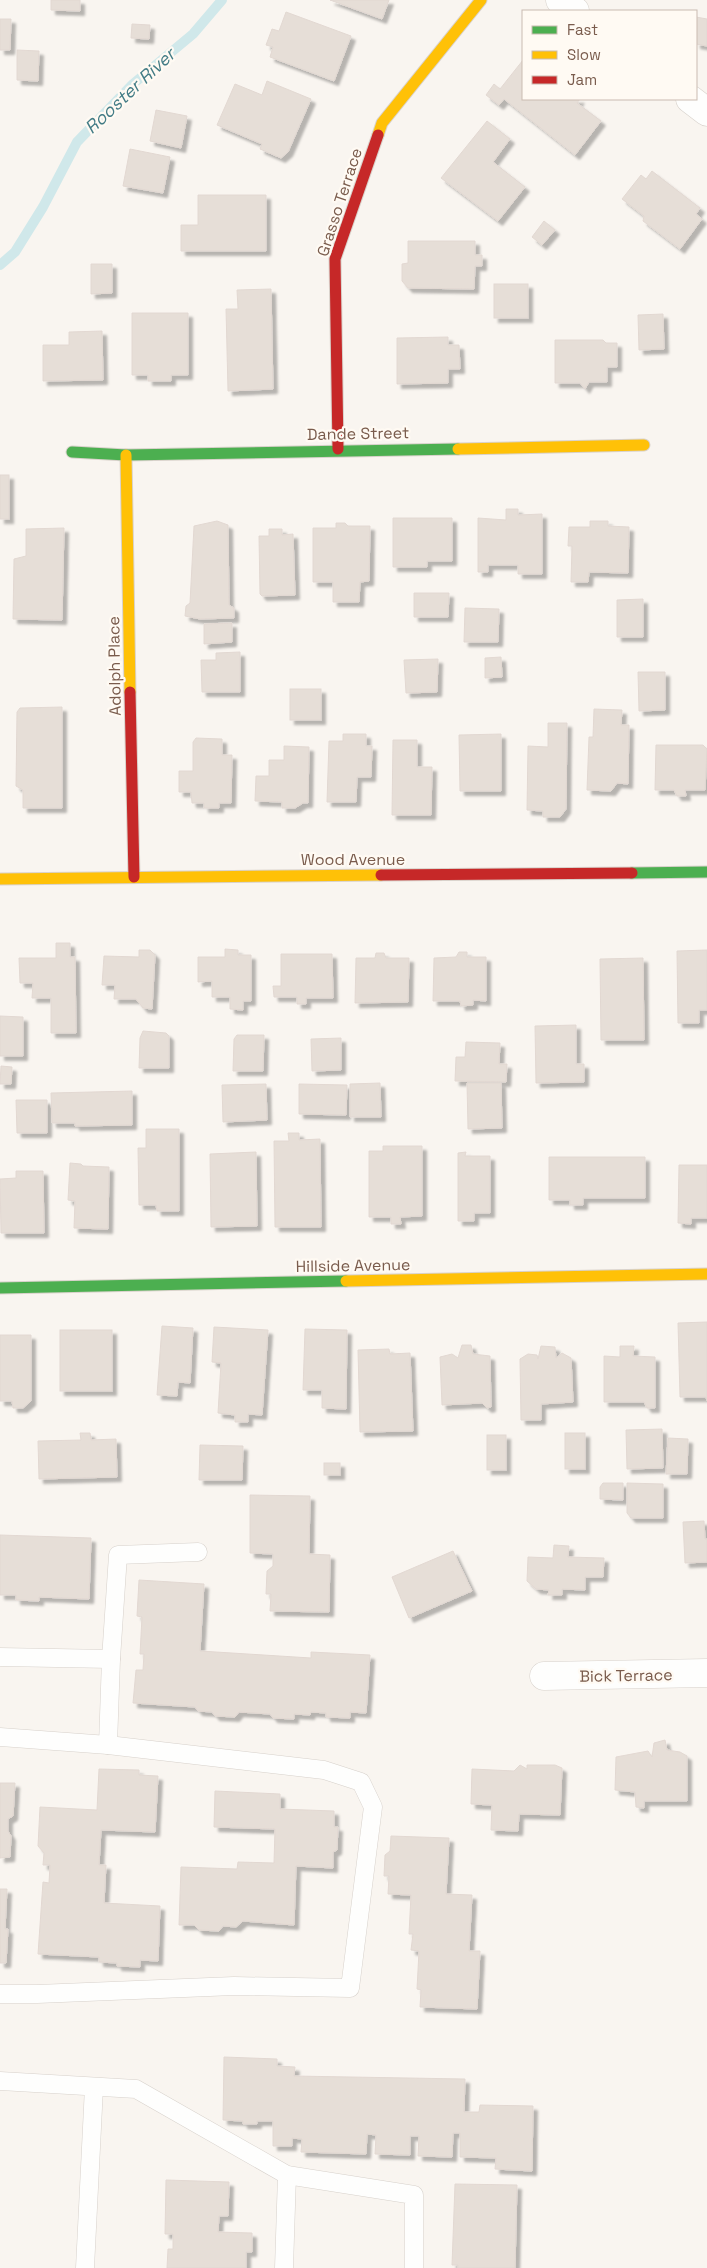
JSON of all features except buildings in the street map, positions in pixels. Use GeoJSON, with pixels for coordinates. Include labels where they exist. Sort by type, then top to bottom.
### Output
{"type":"FeatureCollection","features":[{"type":"Feature","properties":{"kind":"street","name":"Grasso Terrace"},"geometry":{"type":"LineString","coordinates":[[338,450],[335,259],[382,123],[480,0]]}},
{"type":"Feature","properties":{"kind":"street"},"geometry":{"type":"LineString","coordinates":[[560,0],[574,10]]}},
{"type":"Feature","properties":{"kind":"street"},"geometry":{"type":"LineString","coordinates":[[691,100],[707,112]]}},
{"type":"Feature","properties":{"kind":"street","name":"Dande Street"},"geometry":{"type":"LineString","coordinates":[[72,452],[126,455],[644,446]]}},
{"type":"Feature","properties":{"kind":"street","name":"Adolph Place"},"geometry":{"type":"LineString","coordinates":[[126,455],[134,877]]}},
{"type":"Feature","properties":{"kind":"street","name":"Wood Avenue"},"geometry":{"type":"LineString","coordinates":[[0,880],[707,872]]}},
{"type":"Feature","properties":{"kind":"street","name":"Hillside Avenue"},"geometry":{"type":"LineString","coordinates":[[0,1288],[707,1274]]}},
{"type":"Feature","properties":{"kind":"street","name":"Bick Terrace"},"geometry":{"type":"LineString","coordinates":[[544,1676],[707,1673]]}},
{"type":"Feature","properties":{"kind":"lane"},"geometry":{"type":"LineString","coordinates":[[108,1745],[110,1659],[118,1556],[198,1552]]}},
{"type":"Feature","properties":{"kind":"lane"},"geometry":{"type":"LineString","coordinates":[[0,1657],[110,1659]]}},
{"type":"Feature","properties":{"kind":"lane"},"geometry":{"type":"LineString","coordinates":[[0,1737],[108,1745],[324,1770],[361,1782],[373,1807],[350,1988],[234,1986],[0,1994]]}},
{"type":"Feature","properties":{"kind":"lane"},"geometry":{"type":"LineString","coordinates":[[0,2081],[136,2089],[287,2175],[414,2195],[414,2268]]}},
{"type":"Feature","properties":{"kind":"lane"},"geometry":{"type":"LineString","coordinates":[[85,2268],[94,2087]]}},
{"type":"Feature","properties":{"kind":"lane"},"geometry":{"type":"LineString","coordinates":[[284,2268],[287,2175]]}},
{"type":"Feature","properties":{"kind":"waterway","name":"Rooster River"},"geometry":{"type":"LineString","coordinates":[[0,265],[15,252],[43,207],[77,142],[133,84],[193,34],[222,0]]}},
{"type":"Feature","properties":{"kind":"traffic: fast"},"geometry":{"type":"LineString","coordinates":[[72,452],[126,455],[458,449]]}},
{"type":"Feature","properties":{"kind":"traffic: fast"},"geometry":{"type":"LineString","coordinates":[[632,873],[707,872]]}},
{"type":"Feature","properties":{"kind":"traffic: fast"},"geometry":{"type":"LineString","coordinates":[[0,1288],[346,1281]]}},
{"type":"Feature","properties":{"kind":"traffic: slow"},"geometry":{"type":"LineString","coordinates":[[378,135],[382,123],[481,0]]}},
{"type":"Feature","properties":{"kind":"traffic: slow"},"geometry":{"type":"LineString","coordinates":[[458,449],[644,445]]}},
{"type":"Feature","properties":{"kind":"traffic: slow"},"geometry":{"type":"LineString","coordinates":[[126,455],[130,692]]}},
{"type":"Feature","properties":{"kind":"traffic: slow"},"geometry":{"type":"LineString","coordinates":[[0,879],[381,875]]}},
{"type":"Feature","properties":{"kind":"traffic: slow"},"geometry":{"type":"LineString","coordinates":[[346,1281],[707,1274]]}},
{"type":"Feature","properties":{"kind":"traffic: jam"},"geometry":{"type":"LineString","coordinates":[[338,449],[335,259],[378,135]]}},
{"type":"Feature","properties":{"kind":"traffic: jam"},"geometry":{"type":"LineString","coordinates":[[130,692],[134,877]]}},
{"type":"Feature","properties":{"kind":"traffic: jam"},"geometry":{"type":"LineString","coordinates":[[381,875],[632,873]]}}]}
